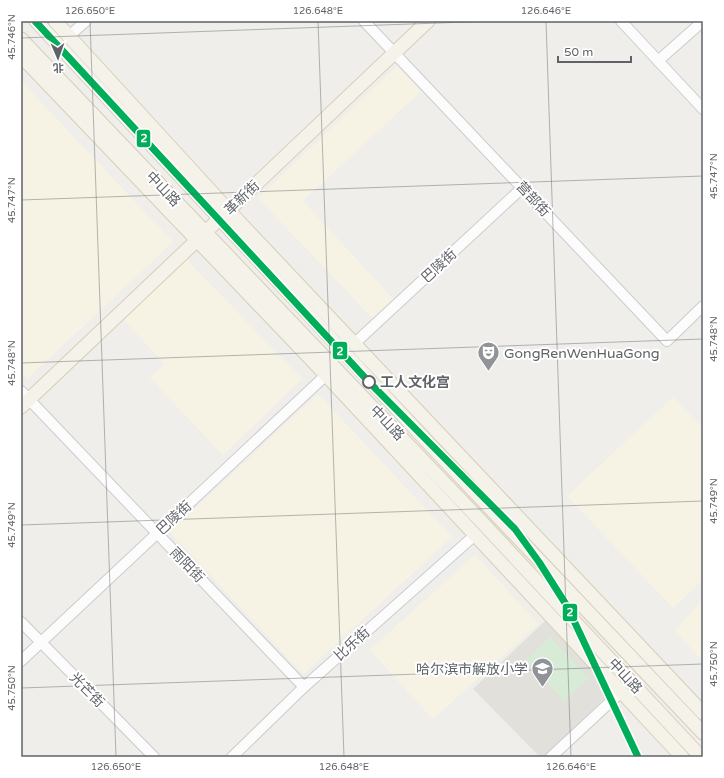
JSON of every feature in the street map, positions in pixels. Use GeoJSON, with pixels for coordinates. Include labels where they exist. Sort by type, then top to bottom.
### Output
{"type":"FeatureCollection","features":[{"type":"Feature","properties":{"kind":"main road","name":"中山路"},"geometry":{"type":"LineString","coordinates":[[36,21],[225,215],[450,466],[703,733]]}},
{"type":"Feature","properties":{"kind":"main road"},"geometry":{"type":"LineString","coordinates":[[55,21],[225,215],[355,343],[703,713]]}},
{"type":"Feature","properties":{"kind":"main road","name":"革新街"},"geometry":{"type":"LineString","coordinates":[[24,399],[225,215],[428,21]]}},
{"type":"Feature","properties":{"kind":"main road","name":"中山路"},"geometry":{"type":"LineString","coordinates":[[21,39],[202,236],[701,757]]}},
{"type":"Feature","properties":{"kind":"main road"},"geometry":{"type":"LineString","coordinates":[[21,56],[202,236],[326,375],[682,757]]}},
{"type":"Feature","properties":{"kind":"street"},"geometry":{"type":"LineString","coordinates":[[69,36],[86,21]]}},
{"type":"Feature","properties":{"kind":"street","name":"营部街"},"geometry":{"type":"LineString","coordinates":[[364,21],[667,341],[703,306]]}},
{"type":"Feature","properties":{"kind":"street"},"geometry":{"type":"LineString","coordinates":[[621,21],[703,109]]}},
{"type":"Feature","properties":{"kind":"street"},"geometry":{"type":"LineString","coordinates":[[658,61],[703,21]]}},
{"type":"Feature","properties":{"kind":"street","name":"巴陵街"},"geometry":{"type":"LineString","coordinates":[[355,343],[522,188]]}},
{"type":"Feature","properties":{"kind":"street","name":"巴陵街"},"geometry":{"type":"LineString","coordinates":[[21,661],[326,375]]}},
{"type":"Feature","properties":{"kind":"street","name":"雨阳街"},"geometry":{"type":"LineString","coordinates":[[24,399],[157,534],[304,687]]}},
{"type":"Feature","properties":{"kind":"street","name":"比乐街"},"geometry":{"type":"LineString","coordinates":[[232,757],[304,687],[475,535]]}},
{"type":"Feature","properties":{"kind":"street","name":"光芒街"},"geometry":{"type":"LineString","coordinates":[[21,622],[40,643],[154,757]]}},
{"type":"Feature","properties":{"kind":"street"},"geometry":{"type":"LineString","coordinates":[[551,757],[621,692]]}},
{"type":"Feature","properties":{"kind":"shaded area"},"geometry":{"type":"Polygon","coordinates":[[[397,66],[421,91],[303,201],[396,302],[374,320],[258,198],[397,66]]]}},
{"type":"Feature","properties":{"kind":"shaded area"},"geometry":{"type":"Polygon","coordinates":[[[21,81],[173,242],[27,379],[21,373],[21,81]]]}},
{"type":"Feature","properties":{"kind":"shaded area"},"geometry":{"type":"Polygon","coordinates":[[[185,258],[302,379],[223,455],[150,378],[165,364],[122,318],[185,258]]]}},
{"type":"Feature","properties":{"kind":"shaded area"},"geometry":{"type":"Polygon","coordinates":[[[318,394],[452,537],[303,674],[170,532],[318,394]]]}},
{"type":"Feature","properties":{"kind":"shaded area"},"geometry":{"type":"Polygon","coordinates":[[[673,397],[703,428],[703,580],[673,608],[567,496],[673,397]]]}},
{"type":"Feature","properties":{"kind":"shaded area"},"geometry":{"type":"Polygon","coordinates":[[[475,555],[538,624],[433,719],[370,650],[475,555]]]}},
{"type":"Feature","properties":{"kind":"shaded area"},"geometry":{"type":"Polygon","coordinates":[[[703,599],[703,661],[675,631],[703,599]]]}},
{"type":"Feature","properties":{"kind":"shaded area","name":"哈尔滨市解放小学"},"geometry":{"type":"Polygon","coordinates":[[[545,621],[613,690],[544,757],[540,757],[473,689],[545,621]]]}},
{"type":"Feature","properties":{"kind":"green space"},"geometry":{"type":"Polygon","coordinates":[[[550,637],[589,678],[564,701],[526,660],[550,637]]]}},
{"type":"Feature","properties":{"kind":"transit line","name":"2"},"geometry":{"type":"LineString","coordinates":[[35,21],[369,382],[515,529],[539,562],[567,606],[638,757]]}},
{"type":"Feature","properties":{"kind":"place","name":"GongRenWenHuaGong"},"geometry":{"type":"Point","coordinates":[488,372]}},
{"type":"Feature","properties":{"kind":"place","name":"工人文化宫"},"geometry":{"type":"Point","coordinates":[369,382]}},
{"type":"Feature","properties":{"kind":"place","name":"哈尔滨市解放小学"},"geometry":{"type":"Point","coordinates":[543,688]}}]}
